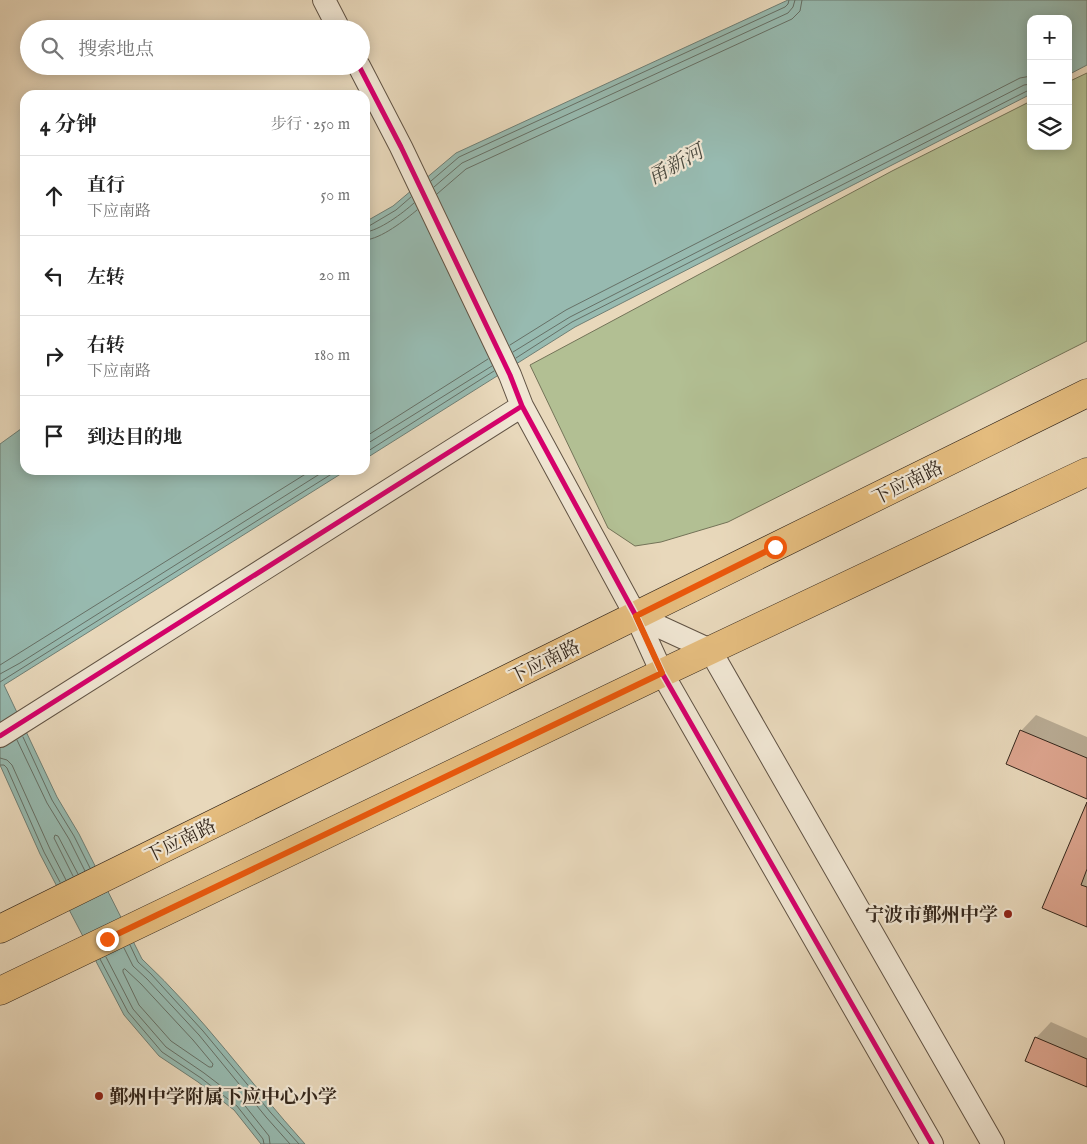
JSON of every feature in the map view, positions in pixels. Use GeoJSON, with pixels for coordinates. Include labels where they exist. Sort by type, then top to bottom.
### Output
{"type":"FeatureCollection","features":[{"type":"Feature","properties":{"kind":"main road","name":"下应南路"},"geometry":{"type":"LineString","coordinates":[[0,929],[1087,393]]}},
{"type":"Feature","properties":{"kind":"main road"},"geometry":{"type":"LineString","coordinates":[[0,991],[710,650],[1087,472]]}},
{"type":"Feature","properties":{"kind":"street"},"geometry":{"type":"LineString","coordinates":[[324,0],[334,20]]}},
{"type":"Feature","properties":{"kind":"street"},"geometry":{"type":"LineString","coordinates":[[364,75],[402,147],[510,375],[522,406],[636,616],[662,673],[932,1144]]}},
{"type":"Feature","properties":{"kind":"street"},"geometry":{"type":"LineString","coordinates":[[0,736],[522,406]]}},
{"type":"Feature","properties":{"kind":"street"},"geometry":{"type":"LineString","coordinates":[[636,616],[710,650],[993,1144]]}},
{"type":"Feature","properties":{"kind":"green space"},"geometry":{"type":"Polygon","coordinates":[[[1087,73],[1087,341],[728,522],[661,542],[635,546],[608,528],[530,365],[892,171],[1027,103],[1027,150],[1072,150],[1072,80],[1087,73]]]}},
{"type":"Feature","properties":{"kind":"water","name":"甬新河"},"geometry":{"type":"Polygon","coordinates":[[[788,0],[1087,0],[1087,65],[1072,73],[1072,15],[1027,15],[1027,96],[575,327],[370,456],[370,219],[393,206],[456,153],[788,0]]]}},
{"type":"Feature","properties":{"kind":"water"},"geometry":{"type":"Polygon","coordinates":[[[20,430],[20,475],[339,475],[4,685],[57,797],[79,834],[142,959],[185,1003],[305,1144],[261,1144],[234,1110],[198,1082],[159,1056],[124,1015],[40,854],[0,765],[0,444],[20,430]]]}},
{"type":"Feature","properties":{"kind":"building"},"geometry":{"type":"Polygon","coordinates":[[[1020,730],[1087,758],[1087,799],[1006,764],[1020,730]]]}},
{"type":"Feature","properties":{"kind":"building"},"geometry":{"type":"Polygon","coordinates":[[[1087,802],[1087,869],[1081,885],[1087,887],[1087,927],[1042,908],[1087,802]]]}},
{"type":"Feature","properties":{"kind":"building"},"geometry":{"type":"Polygon","coordinates":[[[1035,1037],[1087,1059],[1087,1087],[1025,1061],[1035,1037]]]}},
{"type":"Feature","properties":{"kind":"cycle path"},"geometry":{"type":"LineString","coordinates":[[364,75],[401,147],[510,375],[522,406],[636,616],[662,673],[932,1144]]}},
{"type":"Feature","properties":{"kind":"cycle path"},"geometry":{"type":"LineString","coordinates":[[0,736],[522,406]]}},
{"type":"Feature","properties":{"kind":"place","name":"宁波市鄞州中学"},"geometry":{"type":"Point","coordinates":[1008,914]}},
{"type":"Feature","properties":{"kind":"place","name":"鄞州中学附属下应中心小学"},"geometry":{"type":"Point","coordinates":[99,1096]}},
{"type":"Feature","properties":{"kind":"route"},"geometry":{"type":"LineString","coordinates":[[107,939],[662,673],[636,616],[775,547]]}}]}
